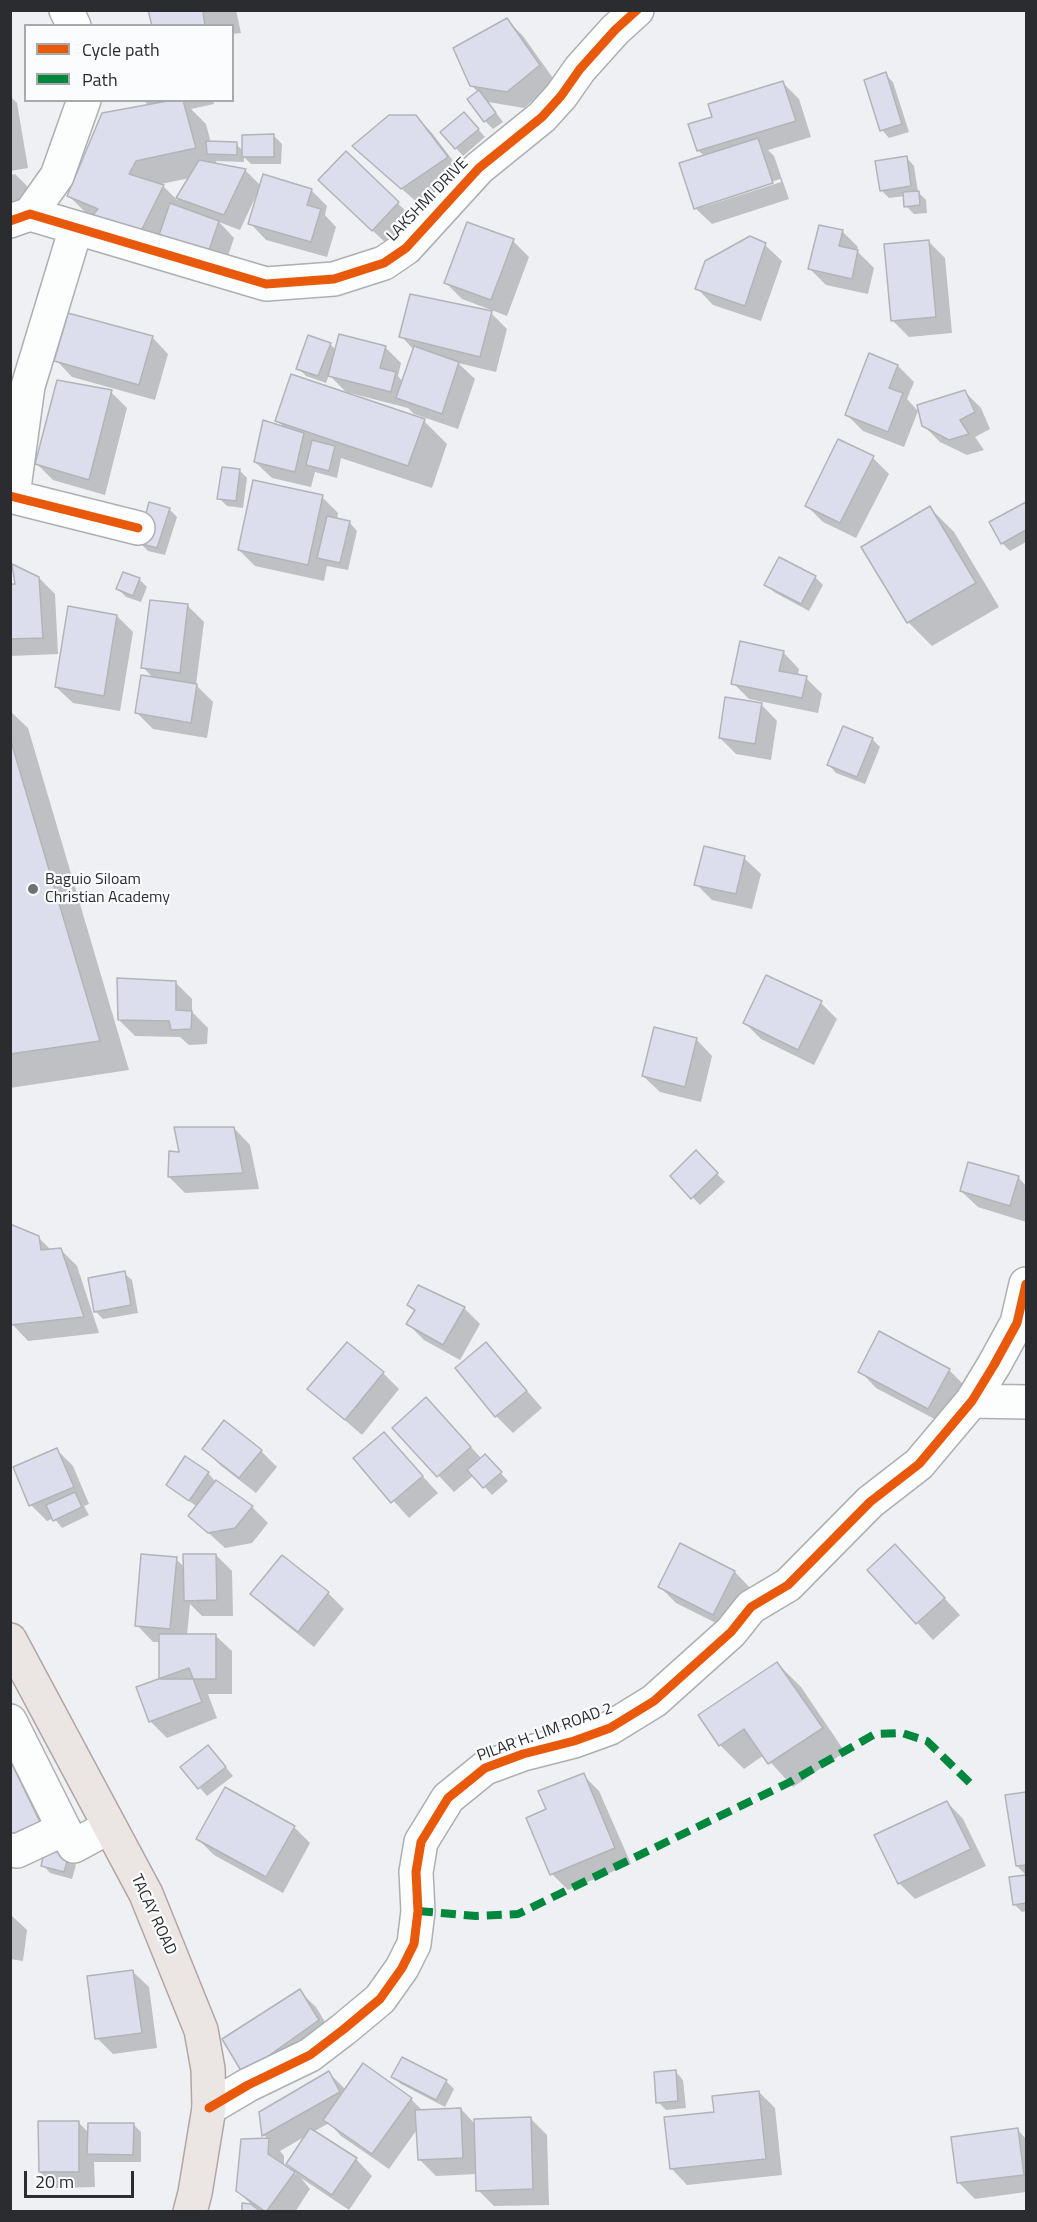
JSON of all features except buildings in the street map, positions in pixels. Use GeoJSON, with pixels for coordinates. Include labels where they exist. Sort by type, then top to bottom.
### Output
{"type":"FeatureCollection","features":[{"type":"Feature","properties":{"kind":"main road","name":"TACAY ROAD"},"geometry":{"type":"LineString","coordinates":[[15,1661],[146,1894],[201,2030],[208,2068],[209,2108],[190,2211]]}},
{"type":"Feature","properties":{"kind":"street"},"geometry":{"type":"LineString","coordinates":[[66,10],[73,24]]}},
{"type":"Feature","properties":{"kind":"street","name":"LAKSHMI DRIVE"},"geometry":{"type":"LineString","coordinates":[[20,218],[76,228],[266,284],[334,279],[384,263],[414,241],[479,168],[542,117],[561,96],[580,69],[615,30],[637,10]]}},
{"type":"Feature","properties":{"kind":"street"},"geometry":{"type":"LineString","coordinates":[[20,218],[57,176],[83,102]]}},
{"type":"Feature","properties":{"kind":"street"},"geometry":{"type":"LineString","coordinates":[[76,228],[28,386],[12,495],[138,528]]}},
{"type":"Feature","properties":{"kind":"street","name":"PILAR H. LIM ROAD 2"},"geometry":{"type":"LineString","coordinates":[[209,2108],[248,2085],[310,2055],[380,1999],[402,1968],[414,1944],[418,1911],[416,1872],[421,1842],[448,1798],[484,1768],[610,1728],[654,1701],[731,1632],[751,1607],[788,1585],[870,1502],[919,1464],[972,1401],[1017,1323],[1026,1284]]}},
{"type":"Feature","properties":{"kind":"street"},"geometry":{"type":"LineString","coordinates":[[972,1401],[1026,1402]]}},
{"type":"Feature","properties":{"kind":"street"},"geometry":{"type":"LineString","coordinates":[[10,1721],[74,1846],[109,1827]]}},
{"type":"Feature","properties":{"kind":"street"},"geometry":{"type":"LineString","coordinates":[[10,1850],[17,1851],[64,1829]]}},
{"type":"Feature","properties":{"kind":"marked path"},"geometry":{"type":"LineString","coordinates":[[418,1911],[476,1916],[518,1914],[790,1782],[875,1734],[902,1733],[927,1741],[973,1786]]}},
{"type":"Feature","properties":{"kind":"cycle path"},"geometry":{"type":"LineString","coordinates":[[10,221],[30,214],[266,284],[334,279],[384,263],[406,248],[479,168],[542,117],[561,96],[580,69],[615,30],[637,10]]}},
{"type":"Feature","properties":{"kind":"cycle path"},"geometry":{"type":"LineString","coordinates":[[10,496],[138,528]]}},
{"type":"Feature","properties":{"kind":"cycle path"},"geometry":{"type":"LineString","coordinates":[[209,2108],[248,2085],[310,2055],[380,1999],[402,1968],[414,1944],[418,1911],[416,1872],[421,1842],[448,1798],[485,1768],[610,1728],[654,1701],[731,1632],[751,1607],[788,1585],[870,1502],[919,1464],[972,1401],[994,1365],[1017,1323],[1026,1284]]}},
{"type":"Feature","properties":{"kind":"place","name":"Baguio Siloam Christian Academy"},"geometry":{"type":"Point","coordinates":[33,889]}}]}
